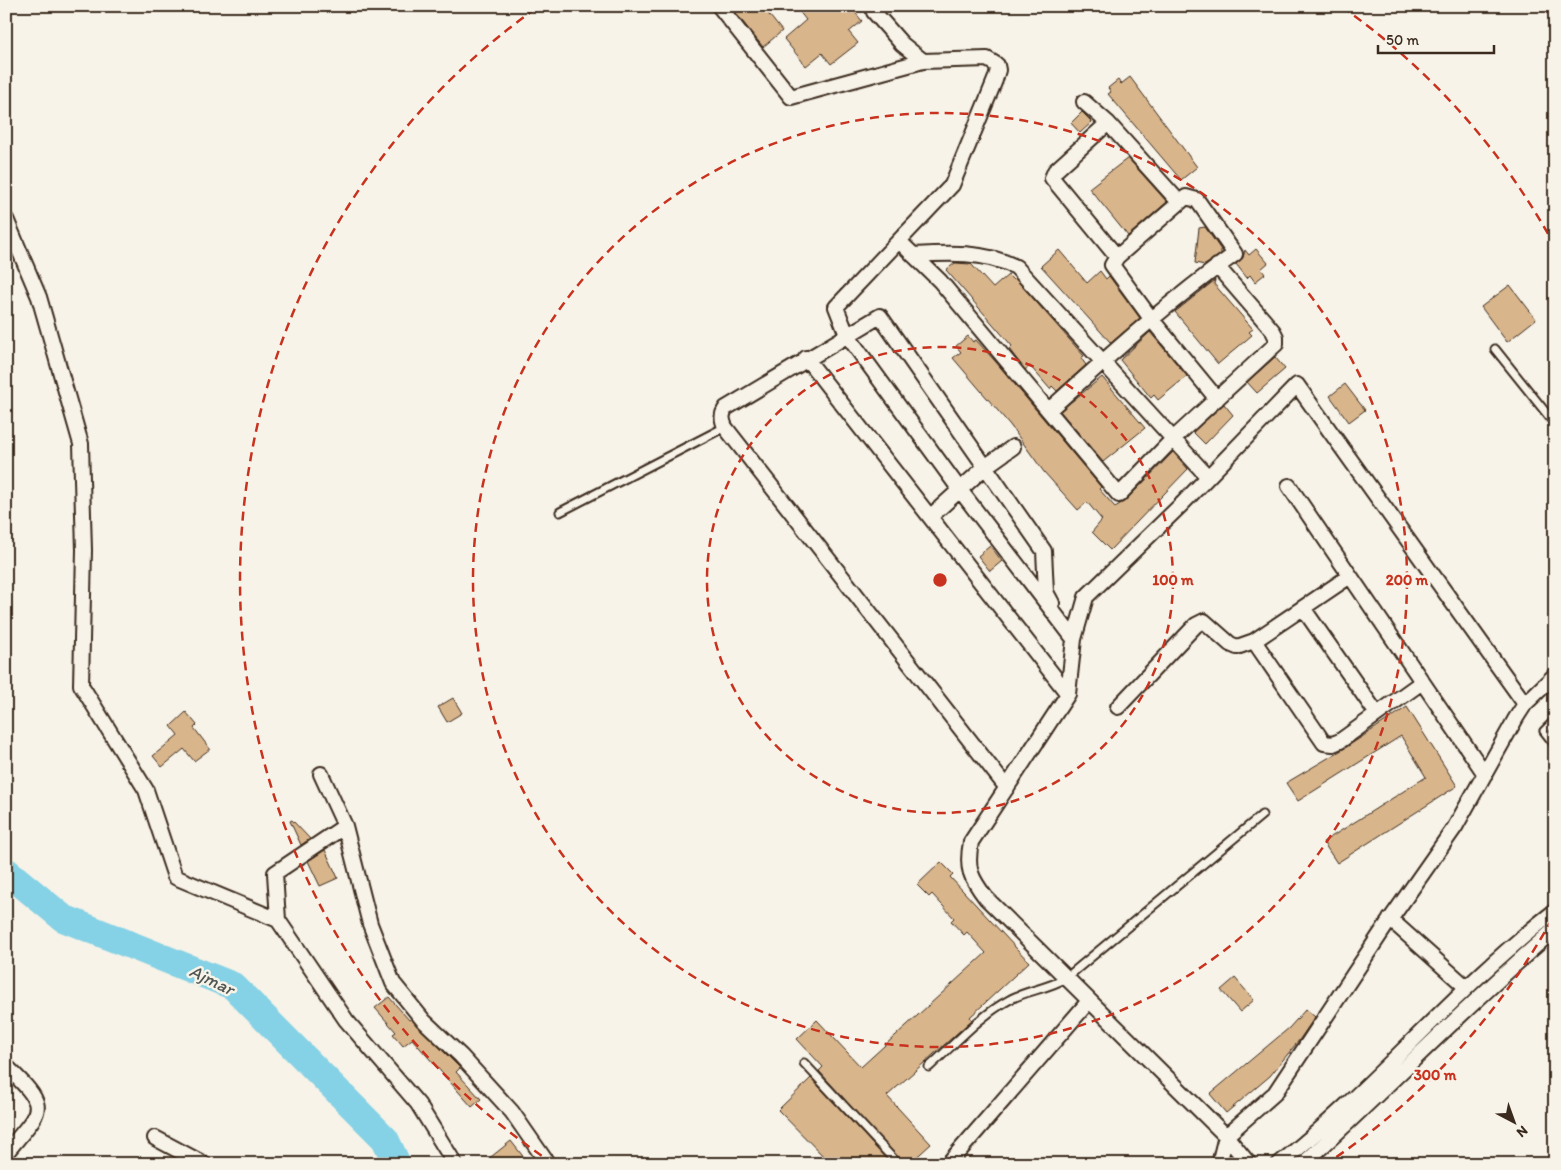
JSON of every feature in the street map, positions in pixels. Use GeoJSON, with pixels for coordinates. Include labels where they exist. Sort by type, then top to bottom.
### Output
{"type":"FeatureCollection","features":[{"type":"Feature","properties":{"kind":"street"},"geometry":{"type":"LineString","coordinates":[[719,6],[791,97],[923,61],[987,59],[993,61],[998,70],[952,185],[836,307],[846,335],[960,490],[1074,639]]}},
{"type":"Feature","properties":{"kind":"street"},"geometry":{"type":"LineString","coordinates":[[873,6],[874,12],[902,44],[923,61]]}},
{"type":"Feature","properties":{"kind":"street"},"geometry":{"type":"LineString","coordinates":[[1084,102],[1108,123],[1179,202]]}},
{"type":"Feature","properties":{"kind":"street"},"geometry":{"type":"LineString","coordinates":[[1108,123],[1055,171],[1052,178],[1117,257]]}},
{"type":"Feature","properties":{"kind":"street"},"geometry":{"type":"LineString","coordinates":[[1049,410],[1103,360],[1152,320],[1217,266],[1236,251],[1197,200],[1186,197],[1117,257],[1112,266],[1152,320],[1217,399]]}},
{"type":"Feature","properties":{"kind":"street"},"geometry":{"type":"LineString","coordinates":[[6,218],[39,297],[81,444],[84,550],[81,685],[146,790],[175,876],[278,920]]}},
{"type":"Feature","properties":{"kind":"street"},"geometry":{"type":"LineString","coordinates":[[899,241],[940,281],[1119,495],[1173,439],[1276,344],[1276,337],[1217,266]]}},
{"type":"Feature","properties":{"kind":"street"},"geometry":{"type":"LineString","coordinates":[[913,255],[959,253],[983,255],[1002,260],[1016,267],[1208,477]]}},
{"type":"Feature","properties":{"kind":"street"},"geometry":{"type":"LineString","coordinates":[[1007,788],[725,426],[722,419],[726,408],[806,358],[880,316],[1044,551],[1046,592],[1074,639]]}},
{"type":"Feature","properties":{"kind":"street"},"geometry":{"type":"LineString","coordinates":[[806,358],[1068,694]]}},
{"type":"Feature","properties":{"kind":"street"},"geometry":{"type":"LineString","coordinates":[[1249,1164],[1226,1136],[986,898],[972,880],[968,860],[971,842],[1068,694],[1074,639],[1086,597],[1208,477],[1297,385],[1525,704]]}},
{"type":"Feature","properties":{"kind":"street"},"geometry":{"type":"LineString","coordinates":[[930,518],[985,467],[1012,447]]}},
{"type":"Feature","properties":{"kind":"street"},"geometry":{"type":"LineString","coordinates":[[1289,486],[1485,774]]}},
{"type":"Feature","properties":{"kind":"street"},"geometry":{"type":"LineString","coordinates":[[1118,707],[1196,625],[1204,621],[1230,644],[1238,647],[1254,641],[1350,576]]}},
{"type":"Feature","properties":{"kind":"street"},"geometry":{"type":"LineString","coordinates":[[1303,608],[1377,714]]}},
{"type":"Feature","properties":{"kind":"street"},"geometry":{"type":"LineString","coordinates":[[1254,641],[1324,743],[1333,744],[1340,741],[1422,682]]}},
{"type":"Feature","properties":{"kind":"street"},"geometry":{"type":"LineString","coordinates":[[1219,1164],[1226,1136],[1275,1092],[1390,919],[1455,827],[1525,704],[1555,675]]}},
{"type":"Feature","properties":{"kind":"street"},"geometry":{"type":"LineString","coordinates":[[321,774],[345,826],[370,924],[393,983],[423,1020],[461,1056],[512,1112],[548,1164]]}},
{"type":"Feature","properties":{"kind":"street"},"geometry":{"type":"LineString","coordinates":[[345,826],[275,873],[278,920],[346,1020],[418,1104],[455,1164]]}},
{"type":"Feature","properties":{"kind":"street"},"geometry":{"type":"LineString","coordinates":[[1279,1164],[1333,1117],[1466,987],[1555,910]]}},
{"type":"Feature","properties":{"kind":"street"},"geometry":{"type":"LineString","coordinates":[[1390,919],[1466,987]]}},
{"type":"Feature","properties":{"kind":"street"},"geometry":{"type":"LineString","coordinates":[[1303,1164],[1376,1098],[1505,972],[1555,930]]}},
{"type":"Feature","properties":{"kind":"street"},"geometry":{"type":"LineString","coordinates":[[1494,962],[1505,972]]}},
{"type":"Feature","properties":{"kind":"street"},"geometry":{"type":"LineString","coordinates":[[948,1164],[1089,1000]]}},
{"type":"Feature","properties":{"kind":"street"},"geometry":{"type":"LineString","coordinates":[[6,1066],[30,1089],[37,1100],[38,1110],[34,1118],[6,1152]]}},
{"type":"Feature","properties":{"kind":"street"},"geometry":{"type":"LineString","coordinates":[[155,1138],[204,1164]]}},
{"type":"Feature","properties":{"kind":"lane"},"geometry":{"type":"LineString","coordinates":[[1495,349],[1555,424]]}},
{"type":"Feature","properties":{"kind":"lane"},"geometry":{"type":"LineString","coordinates":[[560,512],[725,426]]}},
{"type":"Feature","properties":{"kind":"lane"},"geometry":{"type":"LineString","coordinates":[[1555,720],[1544,731],[1555,745]]}},
{"type":"Feature","properties":{"kind":"lane"},"geometry":{"type":"LineString","coordinates":[[929,1067],[995,1008],[1010,999],[1038,988],[1049,987],[1066,978],[1262,815]]}},
{"type":"Feature","properties":{"kind":"lane"},"geometry":{"type":"LineString","coordinates":[[804,1063],[898,1164]]}},
{"type":"Feature","properties":{"kind":"building"},"geometry":{"type":"Polygon","coordinates":[[[730,6],[762,6],[782,31],[763,47],[730,6]]]}},
{"type":"Feature","properties":{"kind":"building"},"geometry":{"type":"Polygon","coordinates":[[[795,6],[850,6],[862,21],[849,32],[858,43],[831,64],[822,53],[806,66],[784,39],[806,20],[795,6]]]}},
{"type":"Feature","properties":{"kind":"building"},"geometry":{"type":"Polygon","coordinates":[[[1130,77],[1197,167],[1181,180],[1108,94],[1111,92],[1108,88],[1118,80],[1121,84],[1130,77]]]}},
{"type":"Feature","properties":{"kind":"building"},"geometry":{"type":"Polygon","coordinates":[[[1082,112],[1092,122],[1080,133],[1071,123],[1082,112]]]}},
{"type":"Feature","properties":{"kind":"building"},"geometry":{"type":"Polygon","coordinates":[[[1128,158],[1167,202],[1128,236],[1089,188],[1128,158]]]}},
{"type":"Feature","properties":{"kind":"building"},"geometry":{"type":"Polygon","coordinates":[[[1205,227],[1221,250],[1221,254],[1205,265],[1195,263],[1199,228],[1205,227]]]}},
{"type":"Feature","properties":{"kind":"building"},"geometry":{"type":"Polygon","coordinates":[[[1256,249],[1268,263],[1261,269],[1265,274],[1255,282],[1250,275],[1247,278],[1236,264],[1243,258],[1245,250],[1249,255],[1256,249]]]}},
{"type":"Feature","properties":{"kind":"building"},"geometry":{"type":"Polygon","coordinates":[[[1059,250],[1087,283],[1100,271],[1106,279],[1109,276],[1140,318],[1111,343],[1041,266],[1059,250]]]}},
{"type":"Feature","properties":{"kind":"building"},"geometry":{"type":"Polygon","coordinates":[[[955,263],[971,264],[993,288],[1008,275],[1013,280],[1015,278],[1084,356],[1081,358],[1086,365],[1057,391],[1052,386],[1050,389],[1030,366],[1025,370],[1009,349],[1012,346],[946,270],[955,263]]]}},
{"type":"Feature","properties":{"kind":"building"},"geometry":{"type":"Polygon","coordinates":[[[1215,280],[1214,284],[1253,329],[1249,332],[1252,335],[1218,364],[1175,312],[1215,280]]]}},
{"type":"Feature","properties":{"kind":"building"},"geometry":{"type":"Polygon","coordinates":[[[1510,285],[1536,319],[1507,342],[1481,307],[1510,285]]]}},
{"type":"Feature","properties":{"kind":"building"},"geometry":{"type":"Polygon","coordinates":[[[1150,332],[1187,376],[1158,400],[1154,395],[1151,398],[1120,360],[1150,332]]]}},
{"type":"Feature","properties":{"kind":"building"},"geometry":{"type":"Polygon","coordinates":[[[968,336],[973,342],[976,340],[995,361],[1101,487],[1099,489],[1115,507],[1125,501],[1173,452],[1188,469],[1110,550],[1092,532],[1102,520],[1087,502],[1078,510],[1044,472],[1010,425],[953,358],[961,352],[956,346],[968,336]]]}},
{"type":"Feature","properties":{"kind":"building"},"geometry":{"type":"Polygon","coordinates":[[[1275,357],[1285,369],[1257,393],[1247,382],[1275,357]]]}},
{"type":"Feature","properties":{"kind":"building"},"geometry":{"type":"Polygon","coordinates":[[[1102,377],[1145,428],[1103,462],[1060,411],[1102,377]]]}},
{"type":"Feature","properties":{"kind":"building"},"geometry":{"type":"Polygon","coordinates":[[[1345,384],[1365,410],[1349,422],[1330,396],[1345,384]]]}},
{"type":"Feature","properties":{"kind":"building"},"geometry":{"type":"Polygon","coordinates":[[[1224,404],[1233,415],[1205,444],[1193,432],[1224,404]]]}},
{"type":"Feature","properties":{"kind":"building"},"geometry":{"type":"Polygon","coordinates":[[[990,546],[1002,561],[990,571],[978,556],[990,546]]]}},
{"type":"Feature","properties":{"kind":"building"},"geometry":{"type":"Polygon","coordinates":[[[453,698],[462,713],[447,722],[438,707],[453,698]]]}},
{"type":"Feature","properties":{"kind":"building"},"geometry":{"type":"Polygon","coordinates":[[[1407,707],[1457,786],[1337,863],[1323,842],[1426,777],[1401,736],[1298,801],[1286,783],[1345,748],[1407,707]]]}},
{"type":"Feature","properties":{"kind":"building"},"geometry":{"type":"Polygon","coordinates":[[[186,712],[197,725],[194,728],[210,749],[194,761],[184,749],[162,767],[153,756],[178,735],[171,726],[186,712]]]}},
{"type":"Feature","properties":{"kind":"building"},"geometry":{"type":"Polygon","coordinates":[[[292,820],[310,839],[301,845],[290,821],[292,820]]]}},
{"type":"Feature","properties":{"kind":"building"},"geometry":{"type":"Polygon","coordinates":[[[325,850],[338,878],[320,886],[308,861],[325,850]]]}},
{"type":"Feature","properties":{"kind":"building"},"geometry":{"type":"Polygon","coordinates":[[[941,862],[953,874],[950,877],[1029,962],[970,1017],[972,1020],[887,1096],[931,1144],[909,1164],[903,1164],[819,1071],[823,1067],[797,1039],[817,1020],[861,1067],[986,953],[967,932],[964,935],[951,921],[954,918],[932,894],[929,897],[917,885],[941,862]]]}},
{"type":"Feature","properties":{"kind":"building"},"geometry":{"type":"Polygon","coordinates":[[[1235,978],[1254,1000],[1240,1012],[1221,990],[1235,978]]]}},
{"type":"Feature","properties":{"kind":"building"},"geometry":{"type":"Polygon","coordinates":[[[389,997],[409,1020],[411,1019],[460,1068],[456,1072],[481,1099],[472,1107],[412,1039],[403,1046],[393,1034],[396,1032],[375,1008],[389,997]]]}},
{"type":"Feature","properties":{"kind":"building"},"geometry":{"type":"Polygon","coordinates":[[[1306,1009],[1315,1017],[1300,1039],[1270,1076],[1226,1113],[1210,1094],[1289,1028],[1306,1009]]]}},
{"type":"Feature","properties":{"kind":"building"},"geometry":{"type":"Polygon","coordinates":[[[811,1078],[891,1164],[831,1164],[778,1110],[811,1078]]]}},
{"type":"Feature","properties":{"kind":"building"},"geometry":{"type":"Polygon","coordinates":[[[511,1141],[529,1164],[482,1164],[511,1141]]]}},
{"type":"Feature","properties":{"kind":"waterway","name":"Ajmar"},"geometry":{"type":"LineString","coordinates":[[6,871],[63,918],[233,986],[385,1139],[397,1164]]}}]}
